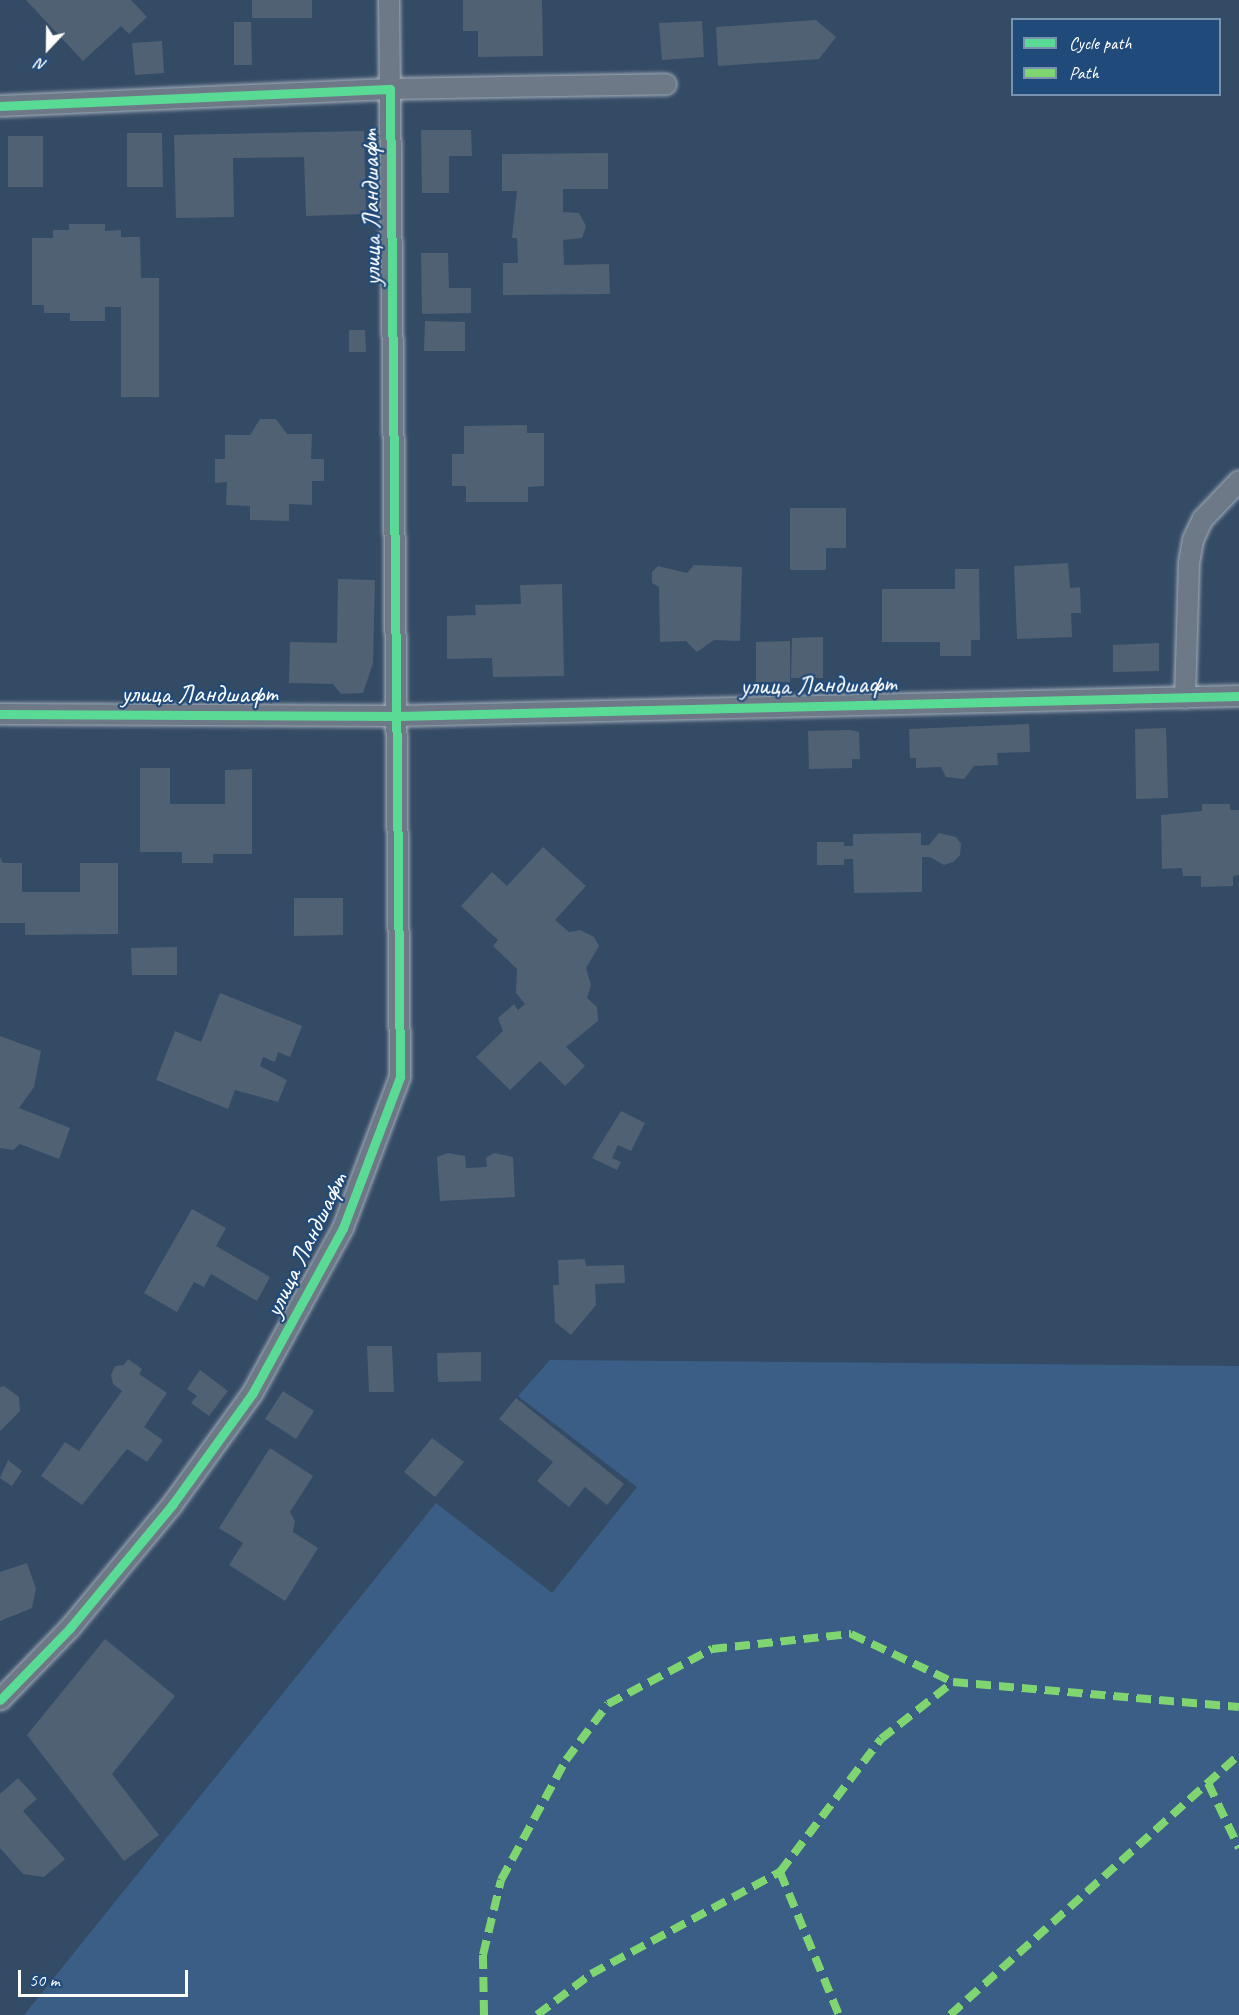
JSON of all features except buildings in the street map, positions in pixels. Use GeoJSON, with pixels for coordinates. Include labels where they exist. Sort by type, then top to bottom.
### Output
{"type":"FeatureCollection","features":[{"type":"Feature","properties":{"kind":"street","name":"улица Ландшафт"},"geometry":{"type":"LineString","coordinates":[[0,1700],[70,1628],[172,1505],[252,1394],[343,1228],[400,1077],[389,0]]}},
{"type":"Feature","properties":{"kind":"street"},"geometry":{"type":"LineString","coordinates":[[0,106],[390,89],[666,84]]}},
{"type":"Feature","properties":{"kind":"street"},"geometry":{"type":"LineString","coordinates":[[1185,698],[1189,563],[1193,540],[1203,519],[1239,482]]}},
{"type":"Feature","properties":{"kind":"street","name":"улица Ландшафт"},"geometry":{"type":"LineString","coordinates":[[0,714],[398,716],[1239,696]]}},
{"type":"Feature","properties":{"kind":"shaded area"},"geometry":{"type":"Polygon","coordinates":[[[550,1360],[1239,1366],[1239,2015],[24,2015],[436,1503],[552,1593],[637,1487],[518,1396],[550,1360]]]}},
{"type":"Feature","properties":{"kind":"marked path"},"geometry":{"type":"LineString","coordinates":[[484,2015],[483,1955],[501,1880],[566,1760],[608,1704],[712,1649],[851,1634],[953,1682],[1239,1707]]}},
{"type":"Feature","properties":{"kind":"marked path"},"geometry":{"type":"LineString","coordinates":[[537,2015],[591,1974],[780,1872],[881,1739],[953,1682]]}},
{"type":"Feature","properties":{"kind":"marked path"},"geometry":{"type":"LineString","coordinates":[[950,2015],[1239,1755]]}},
{"type":"Feature","properties":{"kind":"marked path"},"geometry":{"type":"LineString","coordinates":[[1208,1783],[1239,1848]]}},
{"type":"Feature","properties":{"kind":"marked path"},"geometry":{"type":"LineString","coordinates":[[780,1872],[839,2015]]}},
{"type":"Feature","properties":{"kind":"cycle path"},"geometry":{"type":"LineString","coordinates":[[0,106],[390,89],[400,1077],[343,1228],[252,1394],[172,1505],[70,1628],[0,1700]]}},
{"type":"Feature","properties":{"kind":"cycle path"},"geometry":{"type":"LineString","coordinates":[[0,714],[398,716],[1239,696]]}}]}
